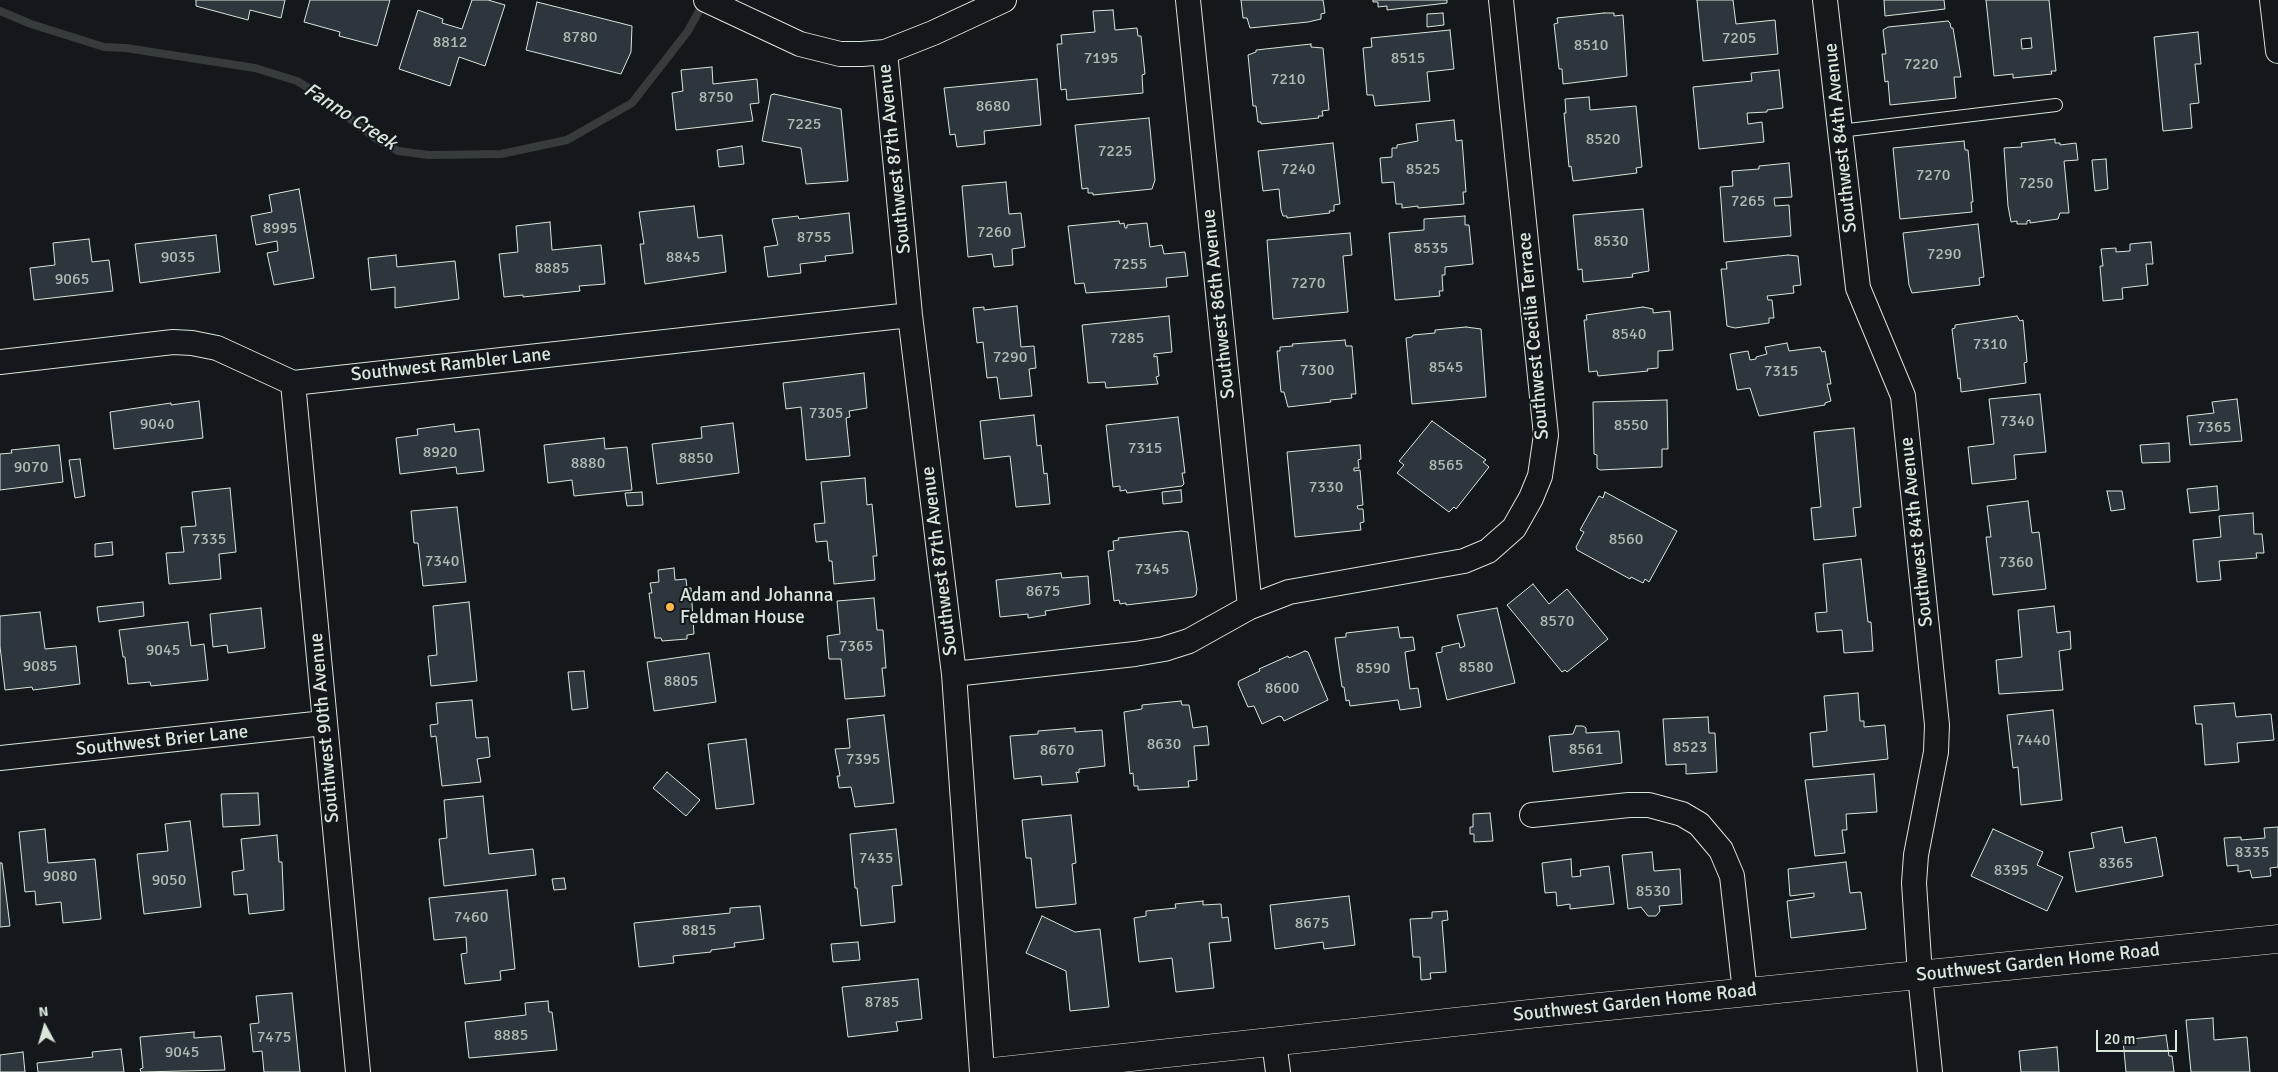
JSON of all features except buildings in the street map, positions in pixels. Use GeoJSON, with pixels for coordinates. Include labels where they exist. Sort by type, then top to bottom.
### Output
{"type":"FeatureCollection","features":[{"type":"Feature","properties":{"kind":"main road","name":"Southwest Garden Home Road"},"geometry":{"type":"LineString","coordinates":[[993,1072],[1745,992],[2278,940]]}},
{"type":"Feature","properties":{"kind":"street"},"geometry":{"type":"LineString","coordinates":[[706,0],[800,44],[820,50],[862,54],[885,52],[933,33],[1004,0]]}},
{"type":"Feature","properties":{"kind":"street","name":"Southwest 86th Avenue"},"geometry":{"type":"LineString","coordinates":[[1188,0],[1250,608]]}},
{"type":"Feature","properties":{"kind":"street","name":"Southwest Cecilia Terrace"},"geometry":{"type":"LineString","coordinates":[[954,674],[1135,654],[1164,648],[1189,641],[1250,608],[1289,592],[1464,562],[1488,551],[1514,528],[1531,498],[1540,476],[1546,435],[1501,0]]}},
{"type":"Feature","properties":{"kind":"street","name":"Southwest 84th Avenue"},"geometry":{"type":"LineString","coordinates":[[1825,0],[1858,288],[1903,396],[1936,725],[1936,752],[1916,855],[1914,892],[1930,1072]]}},
{"type":"Feature","properties":{"kind":"street"},"geometry":{"type":"LineString","coordinates":[[2272,0],[2278,51]]}},
{"type":"Feature","properties":{"kind":"street","name":"Southwest 87th Avenue"},"geometry":{"type":"LineString","coordinates":[[885,52],[910,315],[954,674],[982,1072]]}},
{"type":"Feature","properties":{"kind":"street","name":"Southwest Rambler Lane"},"geometry":{"type":"LineString","coordinates":[[293,383],[910,315]]}},
{"type":"Feature","properties":{"kind":"street"},"geometry":{"type":"LineString","coordinates":[[0,362],[174,342],[192,343],[217,348],[293,383]]}},
{"type":"Feature","properties":{"kind":"street","name":"Southwest 90th Avenue"},"geometry":{"type":"LineString","coordinates":[[293,383],[358,1072]]}},
{"type":"Feature","properties":{"kind":"street","name":"Southwest Brier Lane"},"geometry":{"type":"LineString","coordinates":[[0,758],[324,723]]}},
{"type":"Feature","properties":{"kind":"street"},"geometry":{"type":"LineString","coordinates":[[1532,815],[1629,805],[1649,805],[1682,814],[1699,824],[1721,850],[1732,876],[1745,992]]}},
{"type":"Feature","properties":{"kind":"street"},"geometry":{"type":"LineString","coordinates":[[1274,1042],[1278,1072]]}},
{"type":"Feature","properties":{"kind":"lane"},"geometry":{"type":"LineString","coordinates":[[1840,131],[2056,105]]}},
{"type":"Feature","properties":{"kind":"waterway","name":"Fanno Creek"},"geometry":{"type":"LineString","coordinates":[[0,11],[31,24],[104,47],[126,48],[255,68],[297,81],[320,95],[375,138],[398,151],[429,155],[501,154],[567,140],[632,103],[688,31],[704,2]]}},
{"type":"Feature","properties":{"kind":"place","name":"Adam and Johanna Feldman House"},"geometry":{"type":"Point","coordinates":[670,607]}}]}
